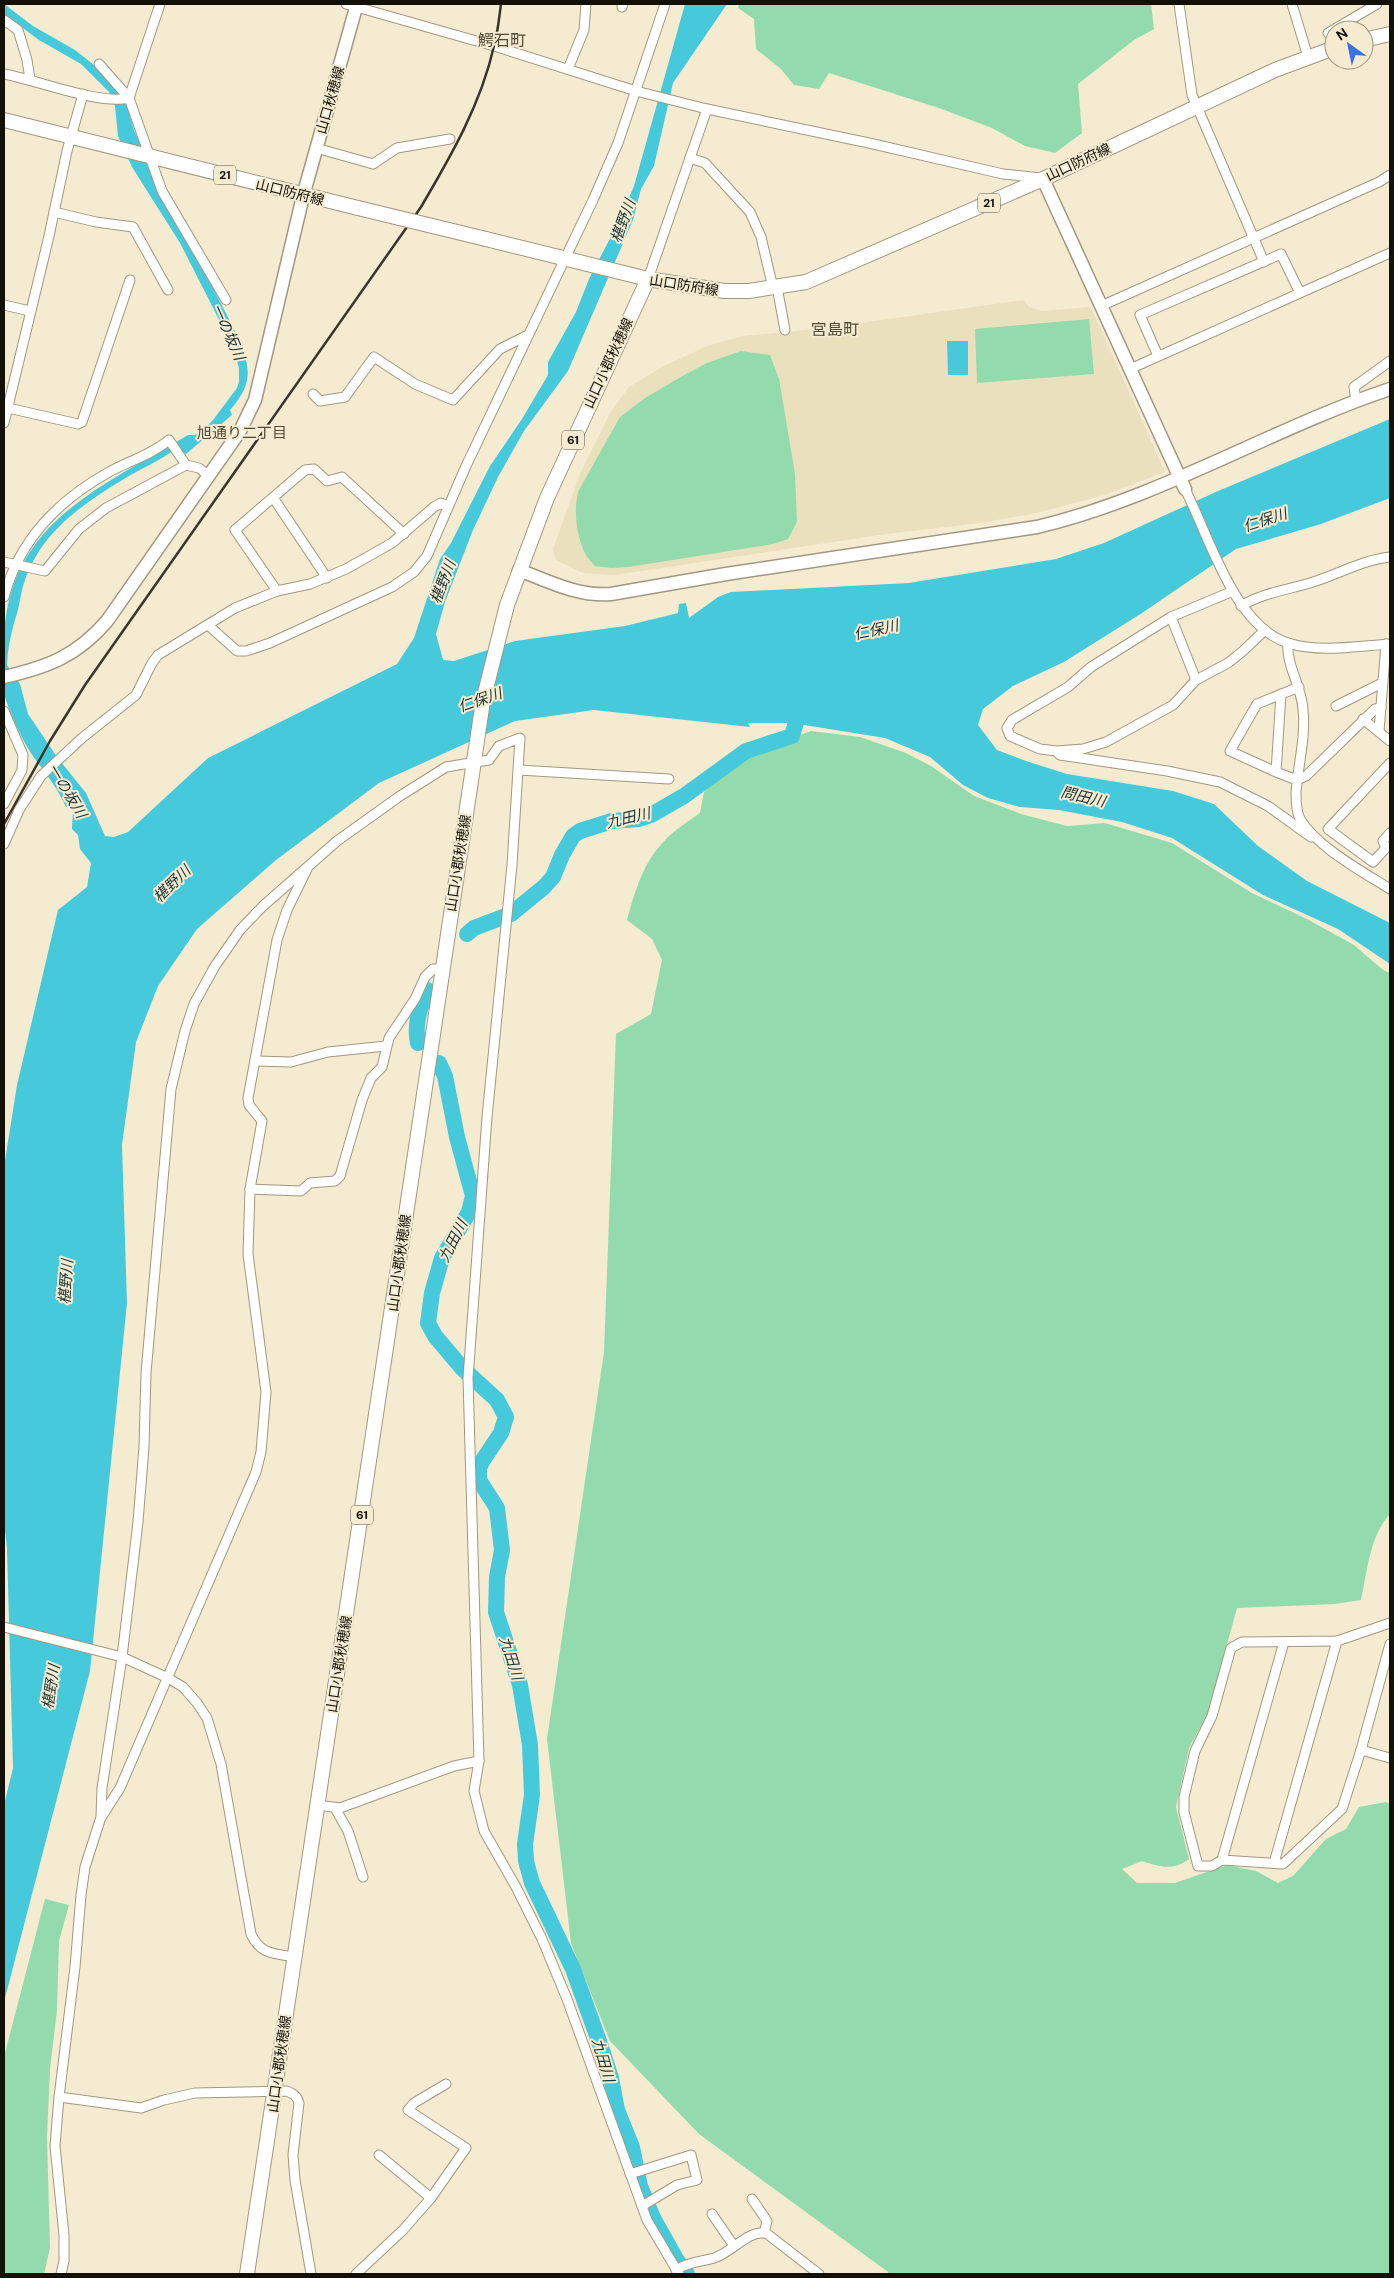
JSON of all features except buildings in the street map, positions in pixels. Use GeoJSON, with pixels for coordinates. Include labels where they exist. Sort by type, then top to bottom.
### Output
{"type":"FeatureCollection","features":[{"type":"Feature","properties":{"kind":"main road"},"geometry":{"type":"LineString","coordinates":[[1374,38],[1390,36]]}},
{"type":"Feature","properties":{"kind":"main road","name":"山口防府線"},"geometry":{"type":"LineString","coordinates":[[4,120],[149,155],[303,196],[570,259],[648,280],[724,291],[775,287],[806,282],[1044,179],[1196,107],[1324,51]]}},
{"type":"Feature","properties":{"kind":"main road","name":"山口小郡秋穂線"},"geometry":{"type":"LineString","coordinates":[[247,2274],[276,2091],[316,1805],[483,701],[507,605],[518,570],[558,470],[648,280]]}},
{"type":"Feature","properties":{"kind":"street"},"geometry":{"type":"LineString","coordinates":[[125,99],[160,4]]}},
{"type":"Feature","properties":{"kind":"street"},"geometry":{"type":"LineString","coordinates":[[568,69],[584,30],[586,4]]}},
{"type":"Feature","properties":{"kind":"street"},"geometry":{"type":"LineString","coordinates":[[208,625],[237,651],[270,643],[392,587],[414,572],[426,556],[528,334],[570,259],[639,91],[663,4]]}},
{"type":"Feature","properties":{"kind":"street"},"geometry":{"type":"LineString","coordinates":[[1179,4],[1192,95],[1264,262]]}},
{"type":"Feature","properties":{"kind":"street"},"geometry":{"type":"LineString","coordinates":[[1292,4],[1308,57]]}},
{"type":"Feature","properties":{"kind":"street"},"geometry":{"type":"LineString","coordinates":[[1350,20],[1377,4]]}},
{"type":"Feature","properties":{"kind":"street"},"geometry":{"type":"LineString","coordinates":[[353,5],[705,109],[869,143],[1003,174],[1044,179],[1179,477],[1241,606],[1265,630],[1288,643],[1314,647],[1388,644],[1382,683],[1379,731]]}},
{"type":"Feature","properties":{"kind":"street","name":"山口秋穂線"},"geometry":{"type":"LineString","coordinates":[[4,677],[50,665],[93,637],[107,621],[240,431],[255,400],[303,196],[353,5]]}},
{"type":"Feature","properties":{"kind":"street"},"geometry":{"type":"LineString","coordinates":[[4,20],[18,30],[30,79]]}},
{"type":"Feature","properties":{"kind":"street"},"geometry":{"type":"LineString","coordinates":[[99,64],[125,99],[162,191],[226,300]]}},
{"type":"Feature","properties":{"kind":"street"},"geometry":{"type":"LineString","coordinates":[[4,74],[104,99],[125,99]]}},
{"type":"Feature","properties":{"kind":"street"},"geometry":{"type":"LineString","coordinates":[[4,423],[5,408],[71,136],[83,94]]}},
{"type":"Feature","properties":{"kind":"street"},"geometry":{"type":"LineString","coordinates":[[648,280],[705,109]]}},
{"type":"Feature","properties":{"kind":"street"},"geometry":{"type":"LineString","coordinates":[[316,148],[373,164],[397,148],[450,140]]}},
{"type":"Feature","properties":{"kind":"street"},"geometry":{"type":"LineString","coordinates":[[690,158],[705,163],[750,212],[762,237],[785,330]]}},
{"type":"Feature","properties":{"kind":"street"},"geometry":{"type":"LineString","coordinates":[[1101,306],[1379,182],[1390,175]]}},
{"type":"Feature","properties":{"kind":"street"},"geometry":{"type":"LineString","coordinates":[[54,212],[96,222],[133,227],[168,290]]}},
{"type":"Feature","properties":{"kind":"street"},"geometry":{"type":"LineString","coordinates":[[1130,369],[1390,253]]}},
{"type":"Feature","properties":{"kind":"street"},"geometry":{"type":"LineString","coordinates":[[1158,356],[1140,315],[1281,254],[1300,293]]}},
{"type":"Feature","properties":{"kind":"street"},"geometry":{"type":"LineString","coordinates":[[5,408],[78,424],[82,422],[130,280]]}},
{"type":"Feature","properties":{"kind":"street"},"geometry":{"type":"LineString","coordinates":[[4,305],[30,311]]}},
{"type":"Feature","properties":{"kind":"street"},"geometry":{"type":"LineString","coordinates":[[313,394],[320,401],[345,397],[374,357],[414,384],[453,400],[500,349],[528,334]]}},
{"type":"Feature","properties":{"kind":"street"},"geometry":{"type":"LineString","coordinates":[[1356,401],[1354,387],[1390,361]]}},
{"type":"Feature","properties":{"kind":"street"},"geometry":{"type":"LineString","coordinates":[[518,570],[580,592],[598,595],[611,594],[726,574],[1037,527],[1099,509],[1356,401],[1390,389]]}},
{"type":"Feature","properties":{"kind":"street"},"geometry":{"type":"LineString","coordinates":[[4,597],[16,565],[35,532],[54,512],[83,488],[109,472],[159,448],[169,440],[186,465],[199,468],[209,476]]}},
{"type":"Feature","properties":{"kind":"street"},"geometry":{"type":"LineString","coordinates":[[4,562],[44,572],[79,529],[106,508],[186,465]]}},
{"type":"Feature","properties":{"kind":"street"},"geometry":{"type":"LineString","coordinates":[[276,591],[235,530],[274,499],[305,470],[314,469],[327,481],[342,477],[404,534]]}},
{"type":"Feature","properties":{"kind":"street"},"geometry":{"type":"LineString","coordinates":[[274,499],[327,578]]}},
{"type":"Feature","properties":{"kind":"street"},"geometry":{"type":"LineString","coordinates":[[4,844],[19,810],[39,778],[82,738],[136,694],[158,655],[235,608],[276,591],[327,578],[376,553],[404,534],[440,503],[448,506]]}},
{"type":"Feature","properties":{"kind":"street"},"geometry":{"type":"LineString","coordinates":[[1241,606],[1257,597],[1311,583],[1373,559],[1390,557]]}},
{"type":"Feature","properties":{"kind":"street"},"geometry":{"type":"LineString","coordinates":[[1232,589],[1171,617],[1091,667],[1068,687],[1012,720],[1006,728],[1010,736],[1040,749],[1057,751],[1083,749],[1106,742],[1173,705],[1196,680],[1228,663],[1265,630]]}},
{"type":"Feature","properties":{"kind":"street"},"geometry":{"type":"LineString","coordinates":[[1171,617],[1196,680]]}},
{"type":"Feature","properties":{"kind":"street"},"geometry":{"type":"LineString","coordinates":[[1288,643],[1287,656],[1299,687],[1303,708],[1304,734],[1296,796],[1300,817],[1315,835],[1331,849],[1390,889]]}},
{"type":"Feature","properties":{"kind":"street"},"geometry":{"type":"LineString","coordinates":[[1336,706],[1382,683]]}},
{"type":"Feature","properties":{"kind":"street"},"geometry":{"type":"LineString","coordinates":[[1299,687],[1257,704],[1230,750],[1297,780],[1306,776],[1375,709],[1381,708]]}},
{"type":"Feature","properties":{"kind":"street"},"geometry":{"type":"LineString","coordinates":[[1276,772],[1281,694]]}},
{"type":"Feature","properties":{"kind":"street"},"geometry":{"type":"LineString","coordinates":[[4,711],[23,755],[22,770],[4,804]]}},
{"type":"Feature","properties":{"kind":"street"},"geometry":{"type":"LineString","coordinates":[[1364,719],[1390,741]]}},
{"type":"Feature","properties":{"kind":"street"},"geometry":{"type":"LineString","coordinates":[[101,1817],[102,1788],[122,1657],[138,1522],[144,1447],[146,1372],[171,1089],[185,1031],[194,1004],[215,966],[240,930],[262,906],[337,841],[381,808],[446,767],[475,759],[489,760],[498,746],[520,738],[512,865],[488,1108],[468,1367],[479,1761],[474,1791],[484,1832],[516,1887],[542,1940],[567,1999],[634,2173],[645,2204],[647,2220],[680,2269],[715,2258],[757,2232],[764,2233],[806,2270],[819,2274]]}},
{"type":"Feature","properties":{"kind":"street"},"geometry":{"type":"LineString","coordinates":[[1057,751],[1060,755],[1167,771],[1220,782],[1268,806],[1312,838],[1315,835]]}},
{"type":"Feature","properties":{"kind":"street"},"geometry":{"type":"LineString","coordinates":[[1390,763],[1328,828],[1373,862],[1386,848],[1383,841],[1390,833]]}},
{"type":"Feature","properties":{"kind":"street"},"geometry":{"type":"LineString","coordinates":[[22,770],[39,778]]}},
{"type":"Feature","properties":{"kind":"street"},"geometry":{"type":"LineString","coordinates":[[519,770],[669,779]]}},
{"type":"Feature","properties":{"kind":"street"},"geometry":{"type":"LineString","coordinates":[[61,2274],[64,2261],[64,2234],[55,2146],[85,1867],[101,1817],[120,1788],[256,1472],[261,1452],[266,1392],[248,1254],[250,1189],[262,1121],[249,1105],[248,1098],[257,1061],[277,940],[287,910],[310,865]]}},
{"type":"Feature","properties":{"kind":"street"},"geometry":{"type":"LineString","coordinates":[[250,1189],[301,1191],[310,1184],[335,1182],[340,1176],[371,1078],[382,1067],[389,1038],[415,999],[425,977],[433,969],[442,969]]}},
{"type":"Feature","properties":{"kind":"street"},"geometry":{"type":"LineString","coordinates":[[257,1061],[291,1062],[328,1052],[386,1046]]}},
{"type":"Feature","properties":{"kind":"street"},"geometry":{"type":"LineString","coordinates":[[1390,1622],[1337,1641],[1242,1642],[1231,1648],[1212,1716],[1195,1751],[1184,1797],[1184,1812],[1198,1866],[1212,1866],[1222,1860],[1283,1864],[1342,1808],[1361,1750],[1390,1644]]}},
{"type":"Feature","properties":{"kind":"street"},"geometry":{"type":"LineString","coordinates":[[4,1627],[122,1657],[183,1687],[207,1718],[215,1739],[251,1934],[259,1948],[294,1957]]}},
{"type":"Feature","properties":{"kind":"street"},"geometry":{"type":"LineString","coordinates":[[1274,1864],[1337,1641]]}},
{"type":"Feature","properties":{"kind":"street"},"geometry":{"type":"LineString","coordinates":[[1222,1860],[1284,1642]]}},
{"type":"Feature","properties":{"kind":"street"},"geometry":{"type":"LineString","coordinates":[[1361,1750],[1390,1758]]}},
{"type":"Feature","properties":{"kind":"street"},"geometry":{"type":"LineString","coordinates":[[316,1805],[336,1808],[454,1766],[479,1761]]}},
{"type":"Feature","properties":{"kind":"street"},"geometry":{"type":"LineString","coordinates":[[336,1808],[348,1830],[363,1877]]}},
{"type":"Feature","properties":{"kind":"street"},"geometry":{"type":"LineString","coordinates":[[356,2274],[403,2230],[431,2198],[466,2148],[408,2110],[414,2103],[446,2084]]}},
{"type":"Feature","properties":{"kind":"street"},"geometry":{"type":"LineString","coordinates":[[59,2097],[141,2108],[164,2100],[195,2093],[287,2091],[293,2094],[297,2097],[299,2103],[294,2147],[294,2180],[311,2274]]}},
{"type":"Feature","properties":{"kind":"street"},"geometry":{"type":"LineString","coordinates":[[378,2155],[431,2198]]}},
{"type":"Feature","properties":{"kind":"street"},"geometry":{"type":"LineString","coordinates":[[634,2173],[691,2156],[698,2180],[677,2185],[645,2204]]}},
{"type":"Feature","properties":{"kind":"street"},"geometry":{"type":"LineString","coordinates":[[752,2199],[767,2221],[764,2233]]}},
{"type":"Feature","properties":{"kind":"street"},"geometry":{"type":"LineString","coordinates":[[712,2214],[734,2246]]}},
{"type":"Feature","properties":{"kind":"shaded area"},"geometry":{"type":"Polygon","coordinates":[[[1024,300],[1029,307],[1042,311],[1091,307],[1165,472],[1104,495],[1037,513],[980,523],[886,534],[615,575],[583,573],[556,560],[553,549],[580,474],[610,413],[629,387],[662,367],[707,346],[743,336],[825,328],[1024,300]]]}},
{"type":"Feature","properties":{"kind":"green space"},"geometry":{"type":"Polygon","coordinates":[[[739,4],[1151,4],[1154,29],[1134,40],[1078,84],[1082,133],[1055,153],[1025,146],[992,128],[939,108],[829,73],[819,89],[794,85],[781,69],[756,49],[754,19],[738,8],[739,4]]]}},
{"type":"Feature","properties":{"kind":"green space"},"geometry":{"type":"Polygon","coordinates":[[[1089,319],[1094,374],[977,383],[975,329],[1089,319]]]}},
{"type":"Feature","properties":{"kind":"green space"},"geometry":{"type":"Polygon","coordinates":[[[741,351],[770,355],[779,379],[795,474],[797,522],[788,539],[773,544],[628,567],[611,568],[595,566],[586,555],[579,538],[576,513],[577,497],[579,490],[620,417],[645,398],[686,374],[707,363],[741,351]]]}},
{"type":"Feature","properties":{"kind":"green space"},"geometry":{"type":"Polygon","coordinates":[[[811,731],[860,737],[906,753],[931,766],[974,796],[1021,814],[1067,826],[1105,823],[1172,843],[1252,893],[1307,919],[1354,945],[1383,970],[1390,973],[1390,1514],[1378,1532],[1374,1543],[1361,1600],[1335,1604],[1237,1608],[1208,1713],[1189,1748],[1176,1807],[1189,1859],[1178,1865],[1167,1867],[1142,1861],[1122,1869],[1137,1883],[1175,1883],[1227,1865],[1256,1871],[1278,1883],[1293,1876],[1326,1839],[1346,1829],[1359,1807],[1386,1802],[1390,1804],[1390,2274],[888,2274],[888,2272],[699,2134],[610,2041],[571,1943],[547,1739],[604,1352],[616,1034],[651,1014],[662,960],[652,939],[627,920],[641,877],[651,857],[670,835],[700,813],[704,792],[744,756],[811,731]]]}},
{"type":"Feature","properties":{"kind":"green space"},"geometry":{"type":"Polygon","coordinates":[[[45,1899],[69,1905],[59,1941],[57,2010],[50,2069],[47,2137],[50,2248],[44,2274],[4,2274],[4,2057],[45,1899]]]}},
{"type":"Feature","properties":{"kind":"water"},"geometry":{"type":"Polygon","coordinates":[[[4,4],[33,26],[75,50],[94,65],[120,94],[127,105],[134,130],[150,165],[233,327],[243,350],[248,370],[244,389],[230,410],[232,415],[186,454],[177,448],[92,499],[78,510],[51,535],[40,549],[23,586],[8,651],[7,665],[20,684],[28,714],[57,757],[86,793],[105,836],[114,837],[128,832],[208,758],[397,664],[414,638],[440,559],[451,543],[490,466],[522,419],[548,375],[548,362],[576,312],[589,279],[617,225],[634,186],[685,4],[727,4],[673,83],[654,166],[641,189],[633,220],[568,371],[524,431],[498,477],[473,530],[445,602],[436,634],[443,660],[454,661],[515,641],[625,626],[678,613],[679,604],[686,603],[689,618],[718,597],[731,592],[909,583],[1056,559],[1104,543],[1218,491],[1390,419],[1390,498],[1321,524],[1236,549],[1142,613],[1064,662],[1013,686],[983,709],[978,725],[997,750],[1026,761],[1067,774],[1173,791],[1214,804],[1258,846],[1307,881],[1390,923],[1390,964],[1338,929],[1263,895],[1172,838],[1122,822],[1059,810],[1020,807],[988,798],[963,785],[930,757],[885,738],[792,723],[748,723],[750,727],[594,710],[515,721],[379,783],[276,860],[197,929],[158,986],[136,1042],[122,1145],[127,1303],[90,1671],[4,2002],[4,1805],[13,1768],[7,1548],[4,1522],[4,1167],[17,1085],[58,910],[87,887],[91,863],[80,849],[78,835],[72,829],[73,810],[70,807],[66,807],[55,787],[29,750],[9,709],[4,694],[2,670],[8,603],[20,569],[39,539],[63,514],[122,473],[188,435],[195,435],[202,431],[213,420],[237,388],[239,368],[233,347],[180,243],[132,167],[118,136],[115,106],[109,92],[81,64],[39,40],[4,14],[4,4]]]}},
{"type":"Feature","properties":{"kind":"water"},"geometry":{"type":"Polygon","coordinates":[[[947,341],[968,341],[968,375],[948,375],[947,341]]]}},
{"type":"Feature","properties":{"kind":"waterway","name":"九田川"},"geometry":{"type":"LineString","coordinates":[[467,934],[474,928],[511,914],[544,887],[553,877],[562,855],[573,836],[580,831],[612,821],[639,819],[651,815],[684,796],[746,751],[792,736],[802,702]]}},
{"type":"Feature","properties":{"kind":"waterway","name":"九田川"},"geometry":{"type":"LineString","coordinates":[[418,1043],[418,1016],[427,990]]}},
{"type":"Feature","properties":{"kind":"waterway","name":"九田川"},"geometry":{"type":"LineString","coordinates":[[439,1063],[445,1076],[457,1137],[473,1196],[469,1212],[442,1258],[432,1293],[428,1323],[435,1336],[462,1368],[497,1400],[506,1417],[501,1433],[479,1468],[479,1480],[497,1508],[502,1550],[497,1577],[496,1612],[520,1685],[530,1745],[532,1795],[525,1844],[526,1861],[532,1883],[573,1969],[600,2044],[611,2078],[617,2110],[632,2147],[640,2186],[653,2218],[676,2259],[687,2274]]}},
{"type":"Feature","properties":{"kind":"railway"},"geometry":{"type":"LineString","coordinates":[[4,824],[50,741],[85,685],[421,207],[454,149],[473,109],[495,41],[501,4]]}},
{"type":"Feature","properties":{"kind":"district","name":"鰐石町"},"geometry":{"type":"Point","coordinates":[502,40]}},
{"type":"Feature","properties":{"kind":"district","name":"宮島町"},"geometry":{"type":"Point","coordinates":[835,329]}},
{"type":"Feature","properties":{"kind":"district","name":"旭通り二丁目"},"geometry":{"type":"Point","coordinates":[242,433]}},
{"type":"Feature","properties":{"kind":"water label","name":"椹野川"},"geometry":{"type":"Point","coordinates":[623,221]}},
{"type":"Feature","properties":{"kind":"water label","name":"一の坂川"},"geometry":{"type":"Point","coordinates":[228,332]}},
{"type":"Feature","properties":{"kind":"water label","name":"仁保川"},"geometry":{"type":"Point","coordinates":[1265,520]}},
{"type":"Feature","properties":{"kind":"water label","name":"椹野川"},"geometry":{"type":"Point","coordinates":[443,582]}},
{"type":"Feature","properties":{"kind":"water label","name":"仁保川"},"geometry":{"type":"Point","coordinates":[876,630]}},
{"type":"Feature","properties":{"kind":"water label","name":"仁保川"},"geometry":{"type":"Point","coordinates":[480,700]}},
{"type":"Feature","properties":{"kind":"water label","name":"一の坂川"},"geometry":{"type":"Point","coordinates":[67,791]}},
{"type":"Feature","properties":{"kind":"water label","name":"問田川"},"geometry":{"type":"Point","coordinates":[1083,797]}},
{"type":"Feature","properties":{"kind":"water label","name":"椹野川"},"geometry":{"type":"Point","coordinates":[172,884]}},
{"type":"Feature","properties":{"kind":"water label","name":"椹野川"},"geometry":{"type":"Point","coordinates":[66,1282]}},
{"type":"Feature","properties":{"kind":"water label","name":"椹野川"},"geometry":{"type":"Point","coordinates":[51,1687]}}]}
